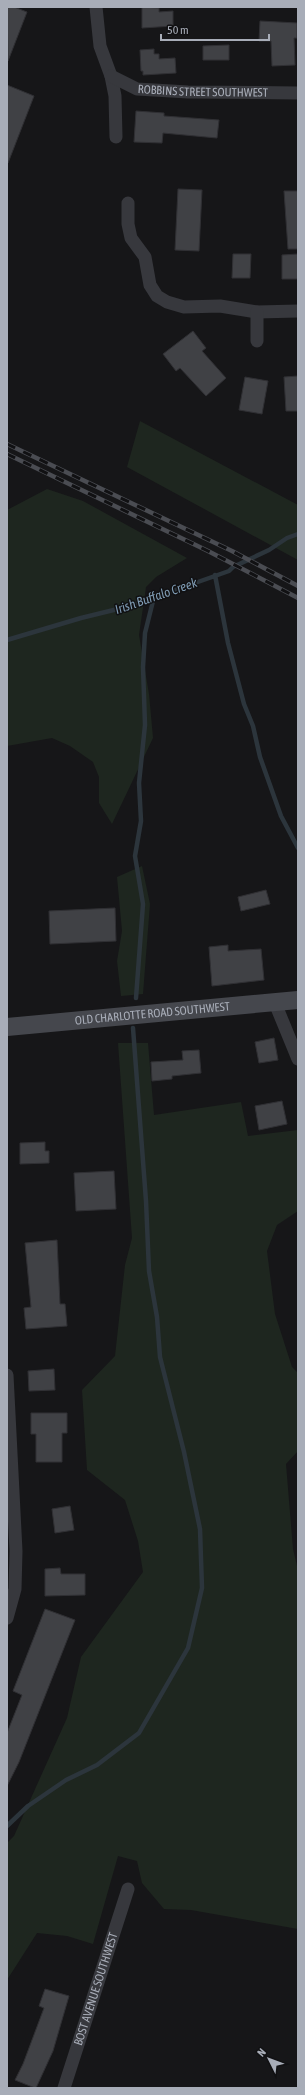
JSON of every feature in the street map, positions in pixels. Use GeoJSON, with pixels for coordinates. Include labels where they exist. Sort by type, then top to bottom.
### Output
{"type":"FeatureCollection","features":[{"type":"Feature","properties":{"kind":"street"},"geometry":{"type":"LineString","coordinates":[[93,8],[100,46],[111,76],[115,96],[116,137]]}},
{"type":"Feature","properties":{"kind":"street","name":"ROBBINS STREET SOUTHWEST"},"geometry":{"type":"LineString","coordinates":[[111,76],[137,89],[188,92],[298,93]]}},
{"type":"Feature","properties":{"kind":"street"},"geometry":{"type":"LineString","coordinates":[[128,203],[128,224],[132,238],[145,257],[150,285],[157,296],[167,302],[184,306],[220,306],[257,312],[298,311]]}},
{"type":"Feature","properties":{"kind":"street"},"geometry":{"type":"LineString","coordinates":[[257,312],[257,341]]}},
{"type":"Feature","properties":{"kind":"street","name":"OLD CHARLOTTE ROAD SOUTHWEST"},"geometry":{"type":"LineString","coordinates":[[7,1027],[298,1000]]}},
{"type":"Feature","properties":{"kind":"street"},"geometry":{"type":"LineString","coordinates":[[274,1003],[298,1060]]}},
{"type":"Feature","properties":{"kind":"street"},"geometry":{"type":"LineString","coordinates":[[7,1375],[11,1551],[15,1589],[7,1618]]}},
{"type":"Feature","properties":{"kind":"street","name":"BOST AVENUE SOUTHWEST"},"geometry":{"type":"LineString","coordinates":[[64,2088],[128,1889]]}},
{"type":"Feature","properties":{"kind":"shaded area"},"geometry":{"type":"Polygon","coordinates":[[[140,421],[298,505],[298,560],[127,467],[140,421]]]}},
{"type":"Feature","properties":{"kind":"shaded area"},"geometry":{"type":"Polygon","coordinates":[[[47,489],[83,501],[187,558],[156,577],[146,587],[139,635],[149,694],[153,738],[112,824],[99,803],[99,777],[93,762],[70,746],[52,738],[7,746],[7,510],[47,489]]]}},
{"type":"Feature","properties":{"kind":"shaded area"},"geometry":{"type":"Polygon","coordinates":[[[142,866],[150,904],[143,994],[121,996],[117,961],[122,931],[117,877],[142,866]]]}},
{"type":"Feature","properties":{"kind":"shaded area"},"geometry":{"type":"Polygon","coordinates":[[[118,1043],[148,1043],[154,1115],[241,1102],[248,1136],[298,1130],[298,1211],[277,1225],[267,1251],[275,1314],[292,1367],[298,1373],[298,1451],[286,1464],[293,1549],[298,1570],[298,1929],[191,1910],[164,1909],[142,1883],[137,1861],[118,1856],[93,1944],[67,1936],[37,1933],[7,1980],[7,1843],[14,1836],[67,1718],[81,1657],[143,1572],[138,1541],[125,1500],[87,1470],[82,1390],[115,1356],[125,1265],[132,1238],[118,1043]]]}},
{"type":"Feature","properties":{"kind":"building"},"geometry":{"type":"Polygon","coordinates":[[[7,7],[14,7],[27,12],[8,61],[7,7]]]}},
{"type":"Feature","properties":{"kind":"building"},"geometry":{"type":"Polygon","coordinates":[[[142,7],[159,8],[159,12],[173,11],[173,26],[142,28],[142,7]]]}},
{"type":"Feature","properties":{"kind":"building"},"geometry":{"type":"Polygon","coordinates":[[[260,21],[297,23],[297,38],[294,38],[295,65],[272,66],[271,41],[259,41],[260,21]]]}},
{"type":"Feature","properties":{"kind":"building"},"geometry":{"type":"Polygon","coordinates":[[[229,45],[229,60],[203,60],[203,46],[229,45]]]}},
{"type":"Feature","properties":{"kind":"building"},"geometry":{"type":"Polygon","coordinates":[[[154,49],[154,54],[159,54],[159,59],[175,58],[176,73],[143,75],[143,71],[141,71],[140,50],[154,49]]]}},
{"type":"Feature","properties":{"kind":"building"},"geometry":{"type":"Polygon","coordinates":[[[7,85],[34,96],[8,163],[7,163],[7,85]]]}},
{"type":"Feature","properties":{"kind":"building"},"geometry":{"type":"Polygon","coordinates":[[[136,111],[164,113],[164,116],[219,120],[217,138],[163,133],[162,143],[134,142],[136,111]]]}},
{"type":"Feature","properties":{"kind":"building"},"geometry":{"type":"Polygon","coordinates":[[[178,189],[202,190],[199,251],[175,250],[178,189]]]}},
{"type":"Feature","properties":{"kind":"building"},"geometry":{"type":"Polygon","coordinates":[[[284,191],[298,191],[298,249],[288,249],[284,191]]]}},
{"type":"Feature","properties":{"kind":"building"},"geometry":{"type":"Polygon","coordinates":[[[233,254],[251,254],[250,278],[232,278],[233,254]]]}},
{"type":"Feature","properties":{"kind":"building"},"geometry":{"type":"Polygon","coordinates":[[[298,254],[298,279],[282,279],[282,255],[298,254]]]}},
{"type":"Feature","properties":{"kind":"building"},"geometry":{"type":"Polygon","coordinates":[[[193,331],[206,348],[202,351],[226,378],[206,396],[180,368],[176,371],[163,354],[193,331]]]}},
{"type":"Feature","properties":{"kind":"building"},"geometry":{"type":"Polygon","coordinates":[[[298,376],[298,411],[286,411],[284,377],[298,376]]]}},
{"type":"Feature","properties":{"kind":"building"},"geometry":{"type":"Polygon","coordinates":[[[245,377],[268,381],[262,414],[239,410],[245,377]]]}},
{"type":"Feature","properties":{"kind":"building"},"geometry":{"type":"Polygon","coordinates":[[[266,890],[270,904],[241,911],[238,897],[266,890]]]}},
{"type":"Feature","properties":{"kind":"building"},"geometry":{"type":"Polygon","coordinates":[[[115,908],[116,941],[50,944],[49,911],[115,908]]]}},
{"type":"Feature","properties":{"kind":"building"},"geometry":{"type":"Polygon","coordinates":[[[228,945],[228,951],[261,949],[264,980],[212,986],[209,947],[228,945]]]}},
{"type":"Feature","properties":{"kind":"building"},"geometry":{"type":"Polygon","coordinates":[[[274,1038],[278,1060],[259,1063],[255,1042],[274,1038]]]}},
{"type":"Feature","properties":{"kind":"building"},"geometry":{"type":"Polygon","coordinates":[[[199,1050],[201,1073],[172,1076],[172,1079],[152,1081],[151,1062],[183,1060],[182,1051],[199,1050]]]}},
{"type":"Feature","properties":{"kind":"building"},"geometry":{"type":"Polygon","coordinates":[[[282,1101],[287,1124],[259,1130],[255,1106],[282,1101]]]}},
{"type":"Feature","properties":{"kind":"building"},"geometry":{"type":"Polygon","coordinates":[[[45,1142],[45,1151],[49,1151],[49,1163],[20,1164],[20,1143],[45,1142]]]}},
{"type":"Feature","properties":{"kind":"building"},"geometry":{"type":"Polygon","coordinates":[[[114,1171],[116,1209],[76,1211],[74,1173],[114,1171]]]}},
{"type":"Feature","properties":{"kind":"building"},"geometry":{"type":"Polygon","coordinates":[[[57,1240],[60,1304],[65,1304],[67,1326],[26,1329],[24,1308],[31,1307],[25,1243],[57,1240]]]}},
{"type":"Feature","properties":{"kind":"building"},"geometry":{"type":"Polygon","coordinates":[[[54,1369],[55,1390],[29,1391],[28,1371],[54,1369]]]}},
{"type":"Feature","properties":{"kind":"building"},"geometry":{"type":"Polygon","coordinates":[[[31,1413],[67,1413],[67,1433],[62,1433],[62,1462],[36,1462],[36,1434],[31,1434],[31,1413]]]}},
{"type":"Feature","properties":{"kind":"building"},"geometry":{"type":"Polygon","coordinates":[[[70,1506],[74,1530],[55,1533],[52,1509],[70,1506]]]}},
{"type":"Feature","properties":{"kind":"building"},"geometry":{"type":"Polygon","coordinates":[[[60,1568],[61,1574],[85,1574],[85,1595],[45,1596],[45,1569],[60,1568]]]}},
{"type":"Feature","properties":{"kind":"building"},"geometry":{"type":"Polygon","coordinates":[[[45,1609],[75,1620],[19,1762],[7,1786],[7,1733],[22,1695],[13,1691],[45,1609]]]}},
{"type":"Feature","properties":{"kind":"building"},"geometry":{"type":"Polygon","coordinates":[[[45,1989],[69,1996],[53,2051],[35,2088],[15,2080],[23,2064],[44,2008],[39,2006],[45,1989]]]}},
{"type":"Feature","properties":{"kind":"waterway","name":"Irish Buffalo Creek"},"geometry":{"type":"LineString","coordinates":[[7,640],[81,618],[130,606],[229,571],[233,567],[269,550],[287,538],[298,534]]}},
{"type":"Feature","properties":{"kind":"waterway"},"geometry":{"type":"LineString","coordinates":[[215,575],[228,643],[244,704],[253,726],[260,757],[281,816],[298,848]]}},
{"type":"Feature","properties":{"kind":"waterway"},"geometry":{"type":"LineString","coordinates":[[136,998],[143,904],[135,856],[141,821],[139,783],[145,725],[143,667],[145,633],[154,597]]}},
{"type":"Feature","properties":{"kind":"waterway"},"geometry":{"type":"LineString","coordinates":[[7,1826],[28,1806],[66,1780],[97,1765],[139,1733],[188,1648],[202,1588],[200,1529],[184,1452],[160,1357],[157,1317],[149,1271],[146,1201],[133,1028]]}},
{"type":"Feature","properties":{"kind":"railway"},"geometry":{"type":"LineString","coordinates":[[7,444],[232,551],[298,586]]}},
{"type":"Feature","properties":{"kind":"railway"},"geometry":{"type":"LineString","coordinates":[[7,454],[208,551],[298,598]]}}]}
